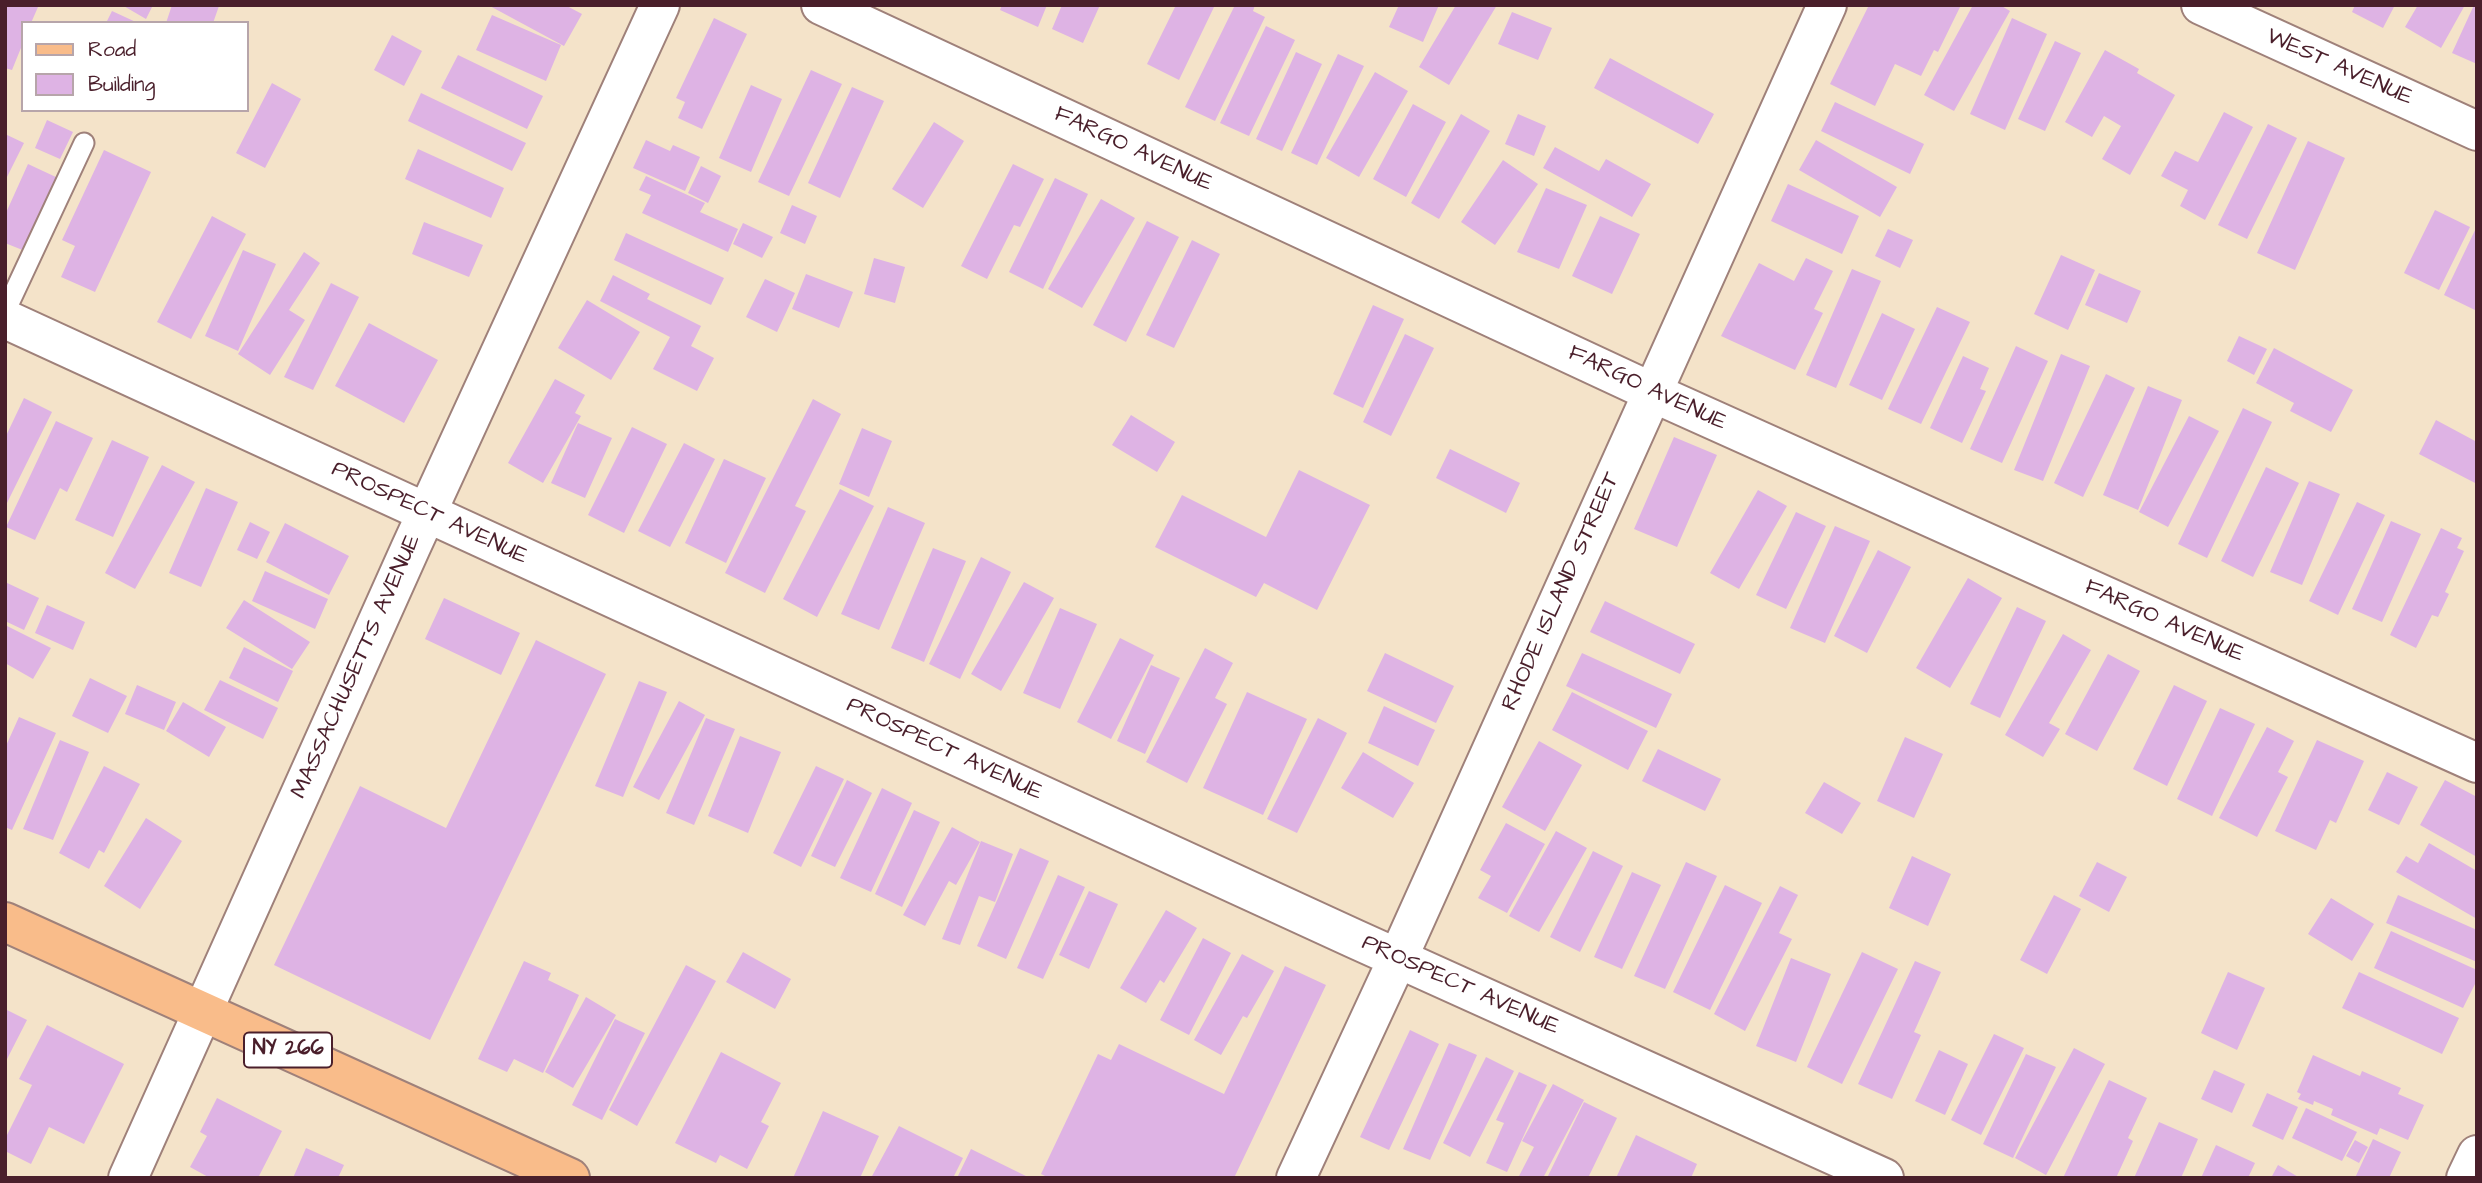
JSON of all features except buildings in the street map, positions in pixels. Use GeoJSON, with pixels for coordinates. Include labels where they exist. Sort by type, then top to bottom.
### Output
{"type":"FeatureCollection","features":[{"type":"Feature","properties":{"kind":"main road","name":"NY 266"},"geometry":{"type":"LineString","coordinates":[[5,922],[570,1178]]}},
{"type":"Feature","properties":{"kind":"street","name":"MASSACHUSETTS AVENUE"},"geometry":{"type":"LineString","coordinates":[[128,1178],[427,513],[660,5]]}},
{"type":"Feature","properties":{"kind":"street","name":"FARGO AVENUE"},"geometry":{"type":"LineString","coordinates":[[821,5],[1651,391],[2477,763]]}},
{"type":"Feature","properties":{"kind":"street","name":"RHODE ISLAND STREET"},"geometry":{"type":"LineString","coordinates":[[1296,1178],[1398,958],[1827,5]]}},
{"type":"Feature","properties":{"kind":"street","name":"WEST AVENUE"},"geometry":{"type":"LineString","coordinates":[[2201,5],[2477,131]]}},
{"type":"Feature","properties":{"kind":"street","name":"PROSPECT AVENUE"},"geometry":{"type":"LineString","coordinates":[[5,319],[1884,1178]]}},
{"type":"Feature","properties":{"kind":"street"},"geometry":{"type":"LineString","coordinates":[[2466,1178],[2477,1155]]}},
{"type":"Feature","properties":{"kind":"lane"},"geometry":{"type":"LineString","coordinates":[[5,312],[85,143]]}}]}
